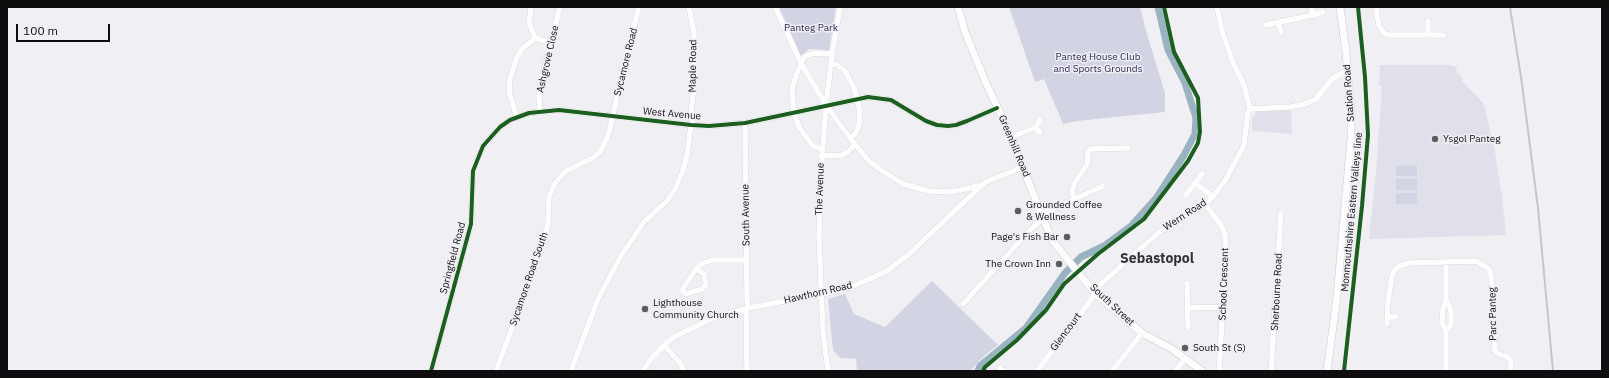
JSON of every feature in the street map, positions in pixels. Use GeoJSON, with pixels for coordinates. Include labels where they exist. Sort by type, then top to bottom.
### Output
{"type":"FeatureCollection","features":[{"type":"Feature","properties":{"kind":"street","name":"Ashgrove Close"},"geometry":{"type":"LineString","coordinates":[[517,117],[509,92],[510,79],[517,57],[522,49],[535,38],[529,23],[531,7]]}},
{"type":"Feature","properties":{"kind":"street","name":"Ashgrove Close"},"geometry":{"type":"LineString","coordinates":[[540,111],[540,86],[560,7]]}},
{"type":"Feature","properties":{"kind":"street","name":"Sycamore Road"},"geometry":{"type":"LineString","coordinates":[[613,116],[623,68],[640,7]]}},
{"type":"Feature","properties":{"kind":"street","name":"Maple Road"},"geometry":{"type":"LineString","coordinates":[[571,371],[598,299],[621,256],[644,222],[667,201],[675,189],[688,156],[692,125],[691,111],[694,88],[694,33],[689,7]]}},
{"type":"Feature","properties":{"kind":"street"},"geometry":{"type":"LineString","coordinates":[[775,7],[801,63],[826,105],[868,160],[903,184],[928,191],[938,192],[961,190],[981,186]]}},
{"type":"Feature","properties":{"kind":"street","name":"The Avenue"},"geometry":{"type":"LineString","coordinates":[[828,371],[824,332],[819,238],[822,153],[826,105],[832,54],[840,7]]}},
{"type":"Feature","properties":{"kind":"street","name":"Greenhill Road"},"geometry":{"type":"LineString","coordinates":[[958,7],[965,32],[1011,137],[1042,216]]}},
{"type":"Feature","properties":{"kind":"street","name":"Wern Road"},"geometry":{"type":"LineString","coordinates":[[1095,292],[1158,233],[1205,204],[1213,197],[1226,179],[1244,145],[1248,112],[1250,109],[1244,85],[1233,63],[1222,32],[1217,7]]}},
{"type":"Feature","properties":{"kind":"street"},"geometry":{"type":"LineString","coordinates":[[1311,7],[1313,15]]}},
{"type":"Feature","properties":{"kind":"street","name":"Station Road"},"geometry":{"type":"LineString","coordinates":[[1327,371],[1337,297],[1350,153],[1351,111],[1348,70],[1340,7]]}},
{"type":"Feature","properties":{"kind":"street"},"geometry":{"type":"LineString","coordinates":[[1376,7],[1379,26],[1384,33],[1388,35],[1444,35]]}},
{"type":"Feature","properties":{"kind":"street"},"geometry":{"type":"LineString","coordinates":[[1266,25],[1300,19],[1323,12]]}},
{"type":"Feature","properties":{"kind":"street"},"geometry":{"type":"LineString","coordinates":[[1428,21],[1428,34]]}},
{"type":"Feature","properties":{"kind":"street"},"geometry":{"type":"LineString","coordinates":[[1278,22],[1281,32]]}},
{"type":"Feature","properties":{"kind":"street"},"geometry":{"type":"LineString","coordinates":[[535,38],[552,43]]}},
{"type":"Feature","properties":{"kind":"street"},"geometry":{"type":"LineString","coordinates":[[832,54],[814,53],[804,57],[792,90],[794,112],[804,136],[822,153],[842,155],[848,152],[855,144]]}},
{"type":"Feature","properties":{"kind":"street"},"geometry":{"type":"LineString","coordinates":[[831,63],[837,65],[845,71],[854,88],[857,98],[860,112],[859,125],[856,133],[850,138]]}},
{"type":"Feature","properties":{"kind":"street"},"geometry":{"type":"LineString","coordinates":[[1250,109],[1306,104],[1316,99],[1332,79],[1348,70]]}},
{"type":"Feature","properties":{"kind":"street","name":"West Avenue"},"geometry":{"type":"LineString","coordinates":[[517,117],[540,111],[559,110],[692,125],[745,123],[857,98],[868,97],[891,100],[926,121],[937,125],[948,126],[965,122],[997,108]]}},
{"type":"Feature","properties":{"kind":"street","name":"Sycamore Road South"},"geometry":{"type":"LineString","coordinates":[[496,371],[543,245],[548,224],[549,197],[555,183],[566,171],[594,158],[600,152],[609,134],[613,116]]}},
{"type":"Feature","properties":{"kind":"street","name":"Springfield Road"},"geometry":{"type":"LineString","coordinates":[[431,371],[471,224],[473,171],[477,159],[483,146],[491,136],[500,127],[517,117]]}},
{"type":"Feature","properties":{"kind":"street"},"geometry":{"type":"LineString","coordinates":[[1011,137],[1035,128],[1040,120]]}},
{"type":"Feature","properties":{"kind":"street","name":"South Avenue"},"geometry":{"type":"LineString","coordinates":[[745,123],[748,371]]}},
{"type":"Feature","properties":{"kind":"street"},"geometry":{"type":"LineString","coordinates":[[1035,128],[1040,132]]}},
{"type":"Feature","properties":{"kind":"street"},"geometry":{"type":"LineString","coordinates":[[1074,200],[1072,190],[1075,182],[1087,165],[1088,153],[1090,149],[1128,148]]}},
{"type":"Feature","properties":{"kind":"street","name":"Hawthorn Road"},"geometry":{"type":"LineString","coordinates":[[643,371],[650,360],[674,337],[713,318],[747,308],[822,294],[851,286],[885,272],[908,255],[981,186],[988,181],[1023,167]]}},
{"type":"Feature","properties":{"kind":"street"},"geometry":{"type":"LineString","coordinates":[[1186,195],[1202,174]]}},
{"type":"Feature","properties":{"kind":"street"},"geometry":{"type":"LineString","coordinates":[[1195,182],[1213,197]]}},
{"type":"Feature","properties":{"kind":"street"},"geometry":{"type":"LineString","coordinates":[[963,304],[1042,216],[1103,186]]}},
{"type":"Feature","properties":{"kind":"street","name":"School Crescent"},"geometry":{"type":"LineString","coordinates":[[1205,204],[1221,225],[1225,235],[1226,253],[1224,307],[1219,371]]}},
{"type":"Feature","properties":{"kind":"street","name":"Sherbourne Road"},"geometry":{"type":"LineString","coordinates":[[1271,371],[1281,212]]}},
{"type":"Feature","properties":{"kind":"street","name":"South Street"},"geometry":{"type":"LineString","coordinates":[[1042,216],[1052,240],[1095,292],[1142,333],[1168,347],[1202,371]]}},
{"type":"Feature","properties":{"kind":"street"},"geometry":{"type":"LineString","coordinates":[[696,269],[704,274],[706,285],[702,289],[686,294],[682,290],[696,269],[701,264],[712,260],[746,260]]}},
{"type":"Feature","properties":{"kind":"street"},"geometry":{"type":"LineString","coordinates":[[1446,262],[1446,299],[1443,308],[1442,323],[1446,331],[1446,371]]}},
{"type":"Feature","properties":{"kind":"street","name":"Parc Panteg"},"geometry":{"type":"LineString","coordinates":[[1387,324],[1392,276],[1399,266],[1410,263],[1476,262],[1489,269],[1493,284],[1494,351],[1508,357],[1511,362],[1511,371]]}},
{"type":"Feature","properties":{"kind":"street"},"geometry":{"type":"LineString","coordinates":[[1187,283],[1188,327]]}},
{"type":"Feature","properties":{"kind":"street","name":"Glencourt"},"geometry":{"type":"LineString","coordinates":[[1037,371],[1095,292]]}},
{"type":"Feature","properties":{"kind":"street"},"geometry":{"type":"LineString","coordinates":[[1446,299],[1451,310],[1452,325],[1446,331]]}},
{"type":"Feature","properties":{"kind":"street"},"geometry":{"type":"LineString","coordinates":[[1187,308],[1224,307]]}},
{"type":"Feature","properties":{"kind":"street"},"geometry":{"type":"LineString","coordinates":[[1388,317],[1396,317]]}},
{"type":"Feature","properties":{"kind":"street"},"geometry":{"type":"LineString","coordinates":[[1112,371],[1142,333]]}},
{"type":"Feature","properties":{"kind":"street"},"geometry":{"type":"LineString","coordinates":[[664,345],[680,363],[684,371]]}},
{"type":"Feature","properties":{"kind":"street"},"geometry":{"type":"LineString","coordinates":[[1175,371],[1185,358]]}},
{"type":"Feature","properties":{"kind":"shaded area","name":"Ysgol Panteg"},"geometry":{"type":"Polygon","coordinates":[[[1380,65],[1450,65],[1456,67],[1457,73],[1462,77],[1462,81],[1484,104],[1495,153],[1502,196],[1506,235],[1369,239],[1376,172],[1382,85],[1379,85],[1380,65]]]}},
{"type":"Feature","properties":{"kind":"shaded area"},"geometry":{"type":"Polygon","coordinates":[[[1291,110],[1292,134],[1252,131],[1252,117],[1255,117],[1255,111],[1291,110]]]}},
{"type":"Feature","properties":{"kind":"green space","name":"Panteg Park"},"geometry":{"type":"Polygon","coordinates":[[[779,7],[836,7],[829,50],[809,49],[801,56],[779,7]]]}},
{"type":"Feature","properties":{"kind":"green space","name":"Panteg House Club and Sports Grounds"},"geometry":{"type":"Polygon","coordinates":[[[1009,7],[1140,7],[1165,93],[1165,112],[1077,121],[1063,124],[1044,79],[1035,82],[1009,7]]]}},
{"type":"Feature","properties":{"kind":"green space"},"geometry":{"type":"Polygon","coordinates":[[[1417,165],[1417,176],[1396,176],[1396,166],[1417,165]]]}},
{"type":"Feature","properties":{"kind":"green space"},"geometry":{"type":"Polygon","coordinates":[[[1396,179],[1417,179],[1417,190],[1396,190],[1396,179]]]}},
{"type":"Feature","properties":{"kind":"green space"},"geometry":{"type":"Polygon","coordinates":[[[1396,193],[1417,193],[1417,204],[1396,204],[1396,193]]]}},
{"type":"Feature","properties":{"kind":"green space"},"geometry":{"type":"Polygon","coordinates":[[[932,281],[998,345],[985,355],[970,371],[857,371],[856,359],[840,358],[833,350],[828,299],[845,294],[854,314],[885,327],[932,281]]]}},
{"type":"Feature","properties":{"kind":"waterway"},"geometry":{"type":"LineString","coordinates":[[978,371],[980,366],[1026,328],[1065,273],[1081,257],[1104,246],[1131,226],[1157,197],[1184,155],[1195,134],[1196,118],[1185,83],[1168,50],[1158,7]]}},
{"type":"Feature","properties":{"kind":"railway"},"geometry":{"type":"LineString","coordinates":[[1510,7],[1522,84],[1538,208],[1553,371]]}},
{"type":"Feature","properties":{"kind":"cycle path"},"geometry":{"type":"LineString","coordinates":[[983,371],[985,367],[1017,340],[1046,310],[1064,284],[1098,254],[1144,219],[1188,161],[1198,143],[1200,132],[1198,98],[1174,52],[1164,7]]}},
{"type":"Feature","properties":{"kind":"cycle path","name":"Monmouthshire Eastern Valleys line"},"geometry":{"type":"LineString","coordinates":[[1344,371],[1362,206],[1368,135],[1365,77],[1358,7]]}},
{"type":"Feature","properties":{"kind":"cycle path"},"geometry":{"type":"LineString","coordinates":[[431,371],[471,224],[473,171],[483,146],[500,127],[510,120],[529,113],[559,110],[709,126],[745,123],[868,97],[891,100],[926,121],[937,125],[948,126],[967,121],[997,108]]}},
{"type":"Feature","properties":{"kind":"place","name":"Ysgol Panteg"},"geometry":{"type":"Point","coordinates":[1435,139]}},
{"type":"Feature","properties":{"kind":"place","name":"Grounded Coffee & Wellness"},"geometry":{"type":"Point","coordinates":[1018,211]}},
{"type":"Feature","properties":{"kind":"place","name":"Page's Fish Bar"},"geometry":{"type":"Point","coordinates":[1067,237]}},
{"type":"Feature","properties":{"kind":"place","name":"The Crown Inn"},"geometry":{"type":"Point","coordinates":[1059,264]}},
{"type":"Feature","properties":{"kind":"place","name":"Lighthouse Community Church"},"geometry":{"type":"Point","coordinates":[645,309]}},
{"type":"Feature","properties":{"kind":"place","name":"South St (S)"},"geometry":{"type":"Point","coordinates":[1185,348]}},
{"type":"Feature","properties":{"kind":"district","name":"Sebastopol"},"geometry":{"type":"Point","coordinates":[1157,259]}}]}
